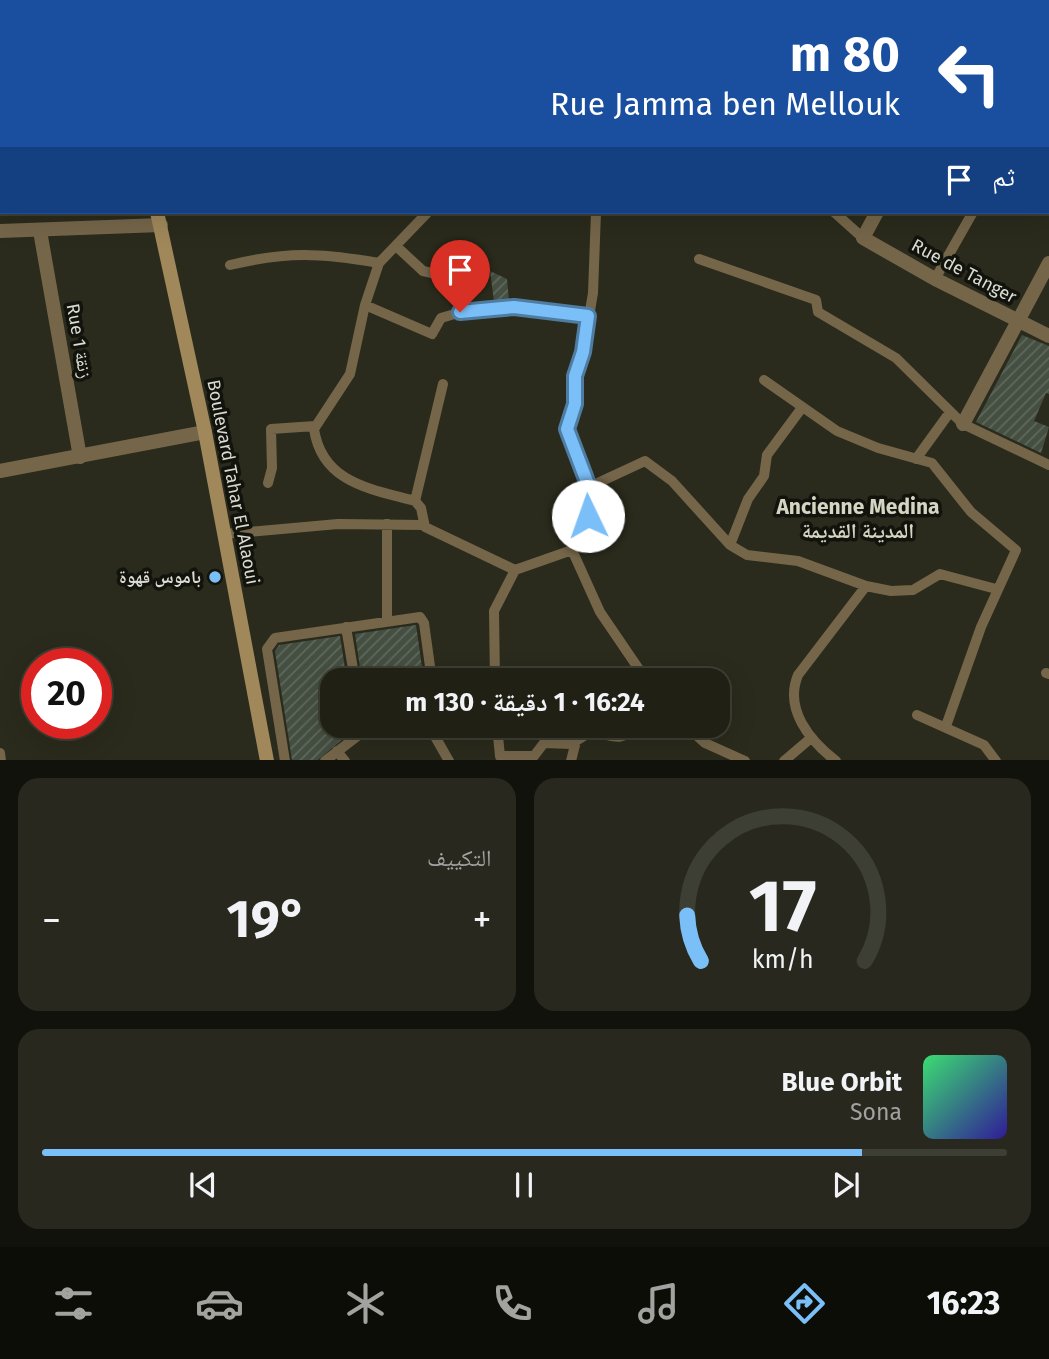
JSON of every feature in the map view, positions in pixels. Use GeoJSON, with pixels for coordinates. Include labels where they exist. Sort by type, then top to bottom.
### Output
{"type":"FeatureCollection","features":[{"type":"Feature","properties":{"kind":"street"},"geometry":{"type":"LineString","coordinates":[[863,238],[876,214]]}},
{"type":"Feature","properties":{"kind":"street"},"geometry":{"type":"LineString","coordinates":[[0,231],[40,231],[159,218]]}},
{"type":"Feature","properties":{"kind":"street","name":"Boulevard Tahar El Alaoui"},"geometry":{"type":"LineString","coordinates":[[159,218],[205,432],[267,760]]}},
{"type":"Feature","properties":{"kind":"street","name":"Rue 1 زنقة"},"geometry":{"type":"LineString","coordinates":[[40,231],[80,457]]}},
{"type":"Feature","properties":{"kind":"street","name":"Rue de Tanger"},"geometry":{"type":"LineString","coordinates":[[863,238],[935,279],[1049,336]]}},
{"type":"Feature","properties":{"kind":"street"},"geometry":{"type":"LineString","coordinates":[[963,424],[1049,263]]}},
{"type":"Feature","properties":{"kind":"street"},"geometry":{"type":"LineString","coordinates":[[0,471],[205,432]]}},
{"type":"Feature","properties":{"kind":"lane"},"geometry":{"type":"LineString","coordinates":[[422,214],[379,263],[365,306],[350,374],[315,426],[319,448],[333,468],[363,489],[415,501],[421,508],[423,525]]}},
{"type":"Feature","properties":{"kind":"lane"},"geometry":{"type":"LineString","coordinates":[[495,668],[494,611],[515,570],[572,550],[588,516],[589,487],[567,429],[575,404],[575,376],[583,352],[593,293],[596,214]]}},
{"type":"Feature","properties":{"kind":"lane"},"geometry":{"type":"LineString","coordinates":[[836,214],[863,238]]}},
{"type":"Feature","properties":{"kind":"lane"},"geometry":{"type":"LineString","coordinates":[[935,279],[972,214]]}},
{"type":"Feature","properties":{"kind":"lane"},"geometry":{"type":"LineString","coordinates":[[396,246],[423,271],[459,279],[460,312]]}},
{"type":"Feature","properties":{"kind":"lane"},"geometry":{"type":"LineString","coordinates":[[230,265],[287,254],[329,254],[379,263]]}},
{"type":"Feature","properties":{"kind":"lane"},"geometry":{"type":"LineString","coordinates":[[699,259],[816,300],[818,312],[886,350],[963,424],[1049,465]]}},
{"type":"Feature","properties":{"kind":"lane"},"geometry":{"type":"LineString","coordinates":[[365,306],[431,334],[441,318],[460,312],[514,307],[588,316]]}},
{"type":"Feature","properties":{"kind":"lane"},"geometry":{"type":"LineString","coordinates":[[764,380],[801,409],[836,431],[927,461],[938,468],[979,520],[1016,550],[996,589],[946,726]]}},
{"type":"Feature","properties":{"kind":"lane"},"geometry":{"type":"LineString","coordinates":[[415,501],[443,384]]}},
{"type":"Feature","properties":{"kind":"lane"},"geometry":{"type":"LineString","coordinates":[[730,545],[748,499],[764,476],[767,455],[801,409]]}},
{"type":"Feature","properties":{"kind":"lane"},"geometry":{"type":"LineString","coordinates":[[916,459],[950,412]]}},
{"type":"Feature","properties":{"kind":"lane"},"geometry":{"type":"LineString","coordinates":[[268,483],[272,468],[271,429],[315,426]]}},
{"type":"Feature","properties":{"kind":"lane"},"geometry":{"type":"LineString","coordinates":[[589,487],[645,461],[672,481],[730,545],[747,555],[798,561],[866,586],[891,591],[912,590],[940,574],[996,589]]}},
{"type":"Feature","properties":{"kind":"lane"},"geometry":{"type":"LineString","coordinates":[[225,534],[338,524],[423,525],[515,570]]}},
{"type":"Feature","properties":{"kind":"lane"},"geometry":{"type":"LineString","coordinates":[[387,524],[387,621]]}},
{"type":"Feature","properties":{"kind":"lane"},"geometry":{"type":"LineString","coordinates":[[572,550],[600,612],[637,668]]}},
{"type":"Feature","properties":{"kind":"lane"},"geometry":{"type":"LineString","coordinates":[[834,760],[811,738],[792,699],[792,690],[799,675],[866,586]]}},
{"type":"Feature","properties":{"kind":"lane"},"geometry":{"type":"LineString","coordinates":[[285,760],[267,646],[283,636],[422,618],[430,668]]}},
{"type":"Feature","properties":{"kind":"lane"},"geometry":{"type":"LineString","coordinates":[[346,627],[353,668]]}},
{"type":"Feature","properties":{"kind":"lane"},"geometry":{"type":"LineString","coordinates":[[917,715],[984,745],[995,760]]}},
{"type":"Feature","properties":{"kind":"lane"},"geometry":{"type":"LineString","coordinates":[[326,760],[352,738]]}},
{"type":"Feature","properties":{"kind":"lane"},"geometry":{"type":"LineString","coordinates":[[436,738],[448,760]]}},
{"type":"Feature","properties":{"kind":"lane"},"geometry":{"type":"LineString","coordinates":[[497,738],[498,753],[503,757],[528,757],[538,754],[544,743],[568,744],[581,738]]}},
{"type":"Feature","properties":{"kind":"lane"},"geometry":{"type":"LineString","coordinates":[[699,738],[743,760]]}},
{"type":"Feature","properties":{"kind":"lane"},"geometry":{"type":"LineString","coordinates":[[785,760],[811,738]]}},
{"type":"Feature","properties":{"kind":"lane"},"geometry":{"type":"LineString","coordinates":[[571,760],[576,741]]}},
{"type":"Feature","properties":{"kind":"lane"},"geometry":{"type":"LineString","coordinates":[[337,751],[344,760]]}},
{"type":"Feature","properties":{"kind":"building"},"geometry":{"type":"Polygon","coordinates":[[[490,271],[507,279],[509,301],[494,301],[490,271]]]}},
{"type":"Feature","properties":{"kind":"building"},"geometry":{"type":"Polygon","coordinates":[[[1022,335],[1049,346],[1049,394],[1046,393],[1034,421],[1049,427],[1041,453],[976,422],[1022,335]]]}},
{"type":"Feature","properties":{"kind":"building"},"geometry":{"type":"Polygon","coordinates":[[[416,625],[422,668],[360,668],[355,634],[416,625]]]}},
{"type":"Feature","properties":{"kind":"building"},"geometry":{"type":"Polygon","coordinates":[[[340,636],[345,668],[320,668],[320,738],[344,738],[318,760],[292,760],[275,651],[279,645],[340,636]]]}},
{"type":"Feature","properties":{"kind":"place","name":"باموس قهوة"},"geometry":{"type":"Point","coordinates":[215,577]}},
{"type":"Feature","properties":{"kind":"district","name":"Ancienne Medina المدينة القديمة"},"geometry":{"type":"Point","coordinates":[858,519]}},
{"type":"Feature","properties":{"kind":"route"},"geometry":{"type":"LineString","coordinates":[[460,312],[514,307],[588,316],[583,352],[575,376],[577,397],[567,421],[567,429],[579,467],[589,487],[588,516]]}}]}
